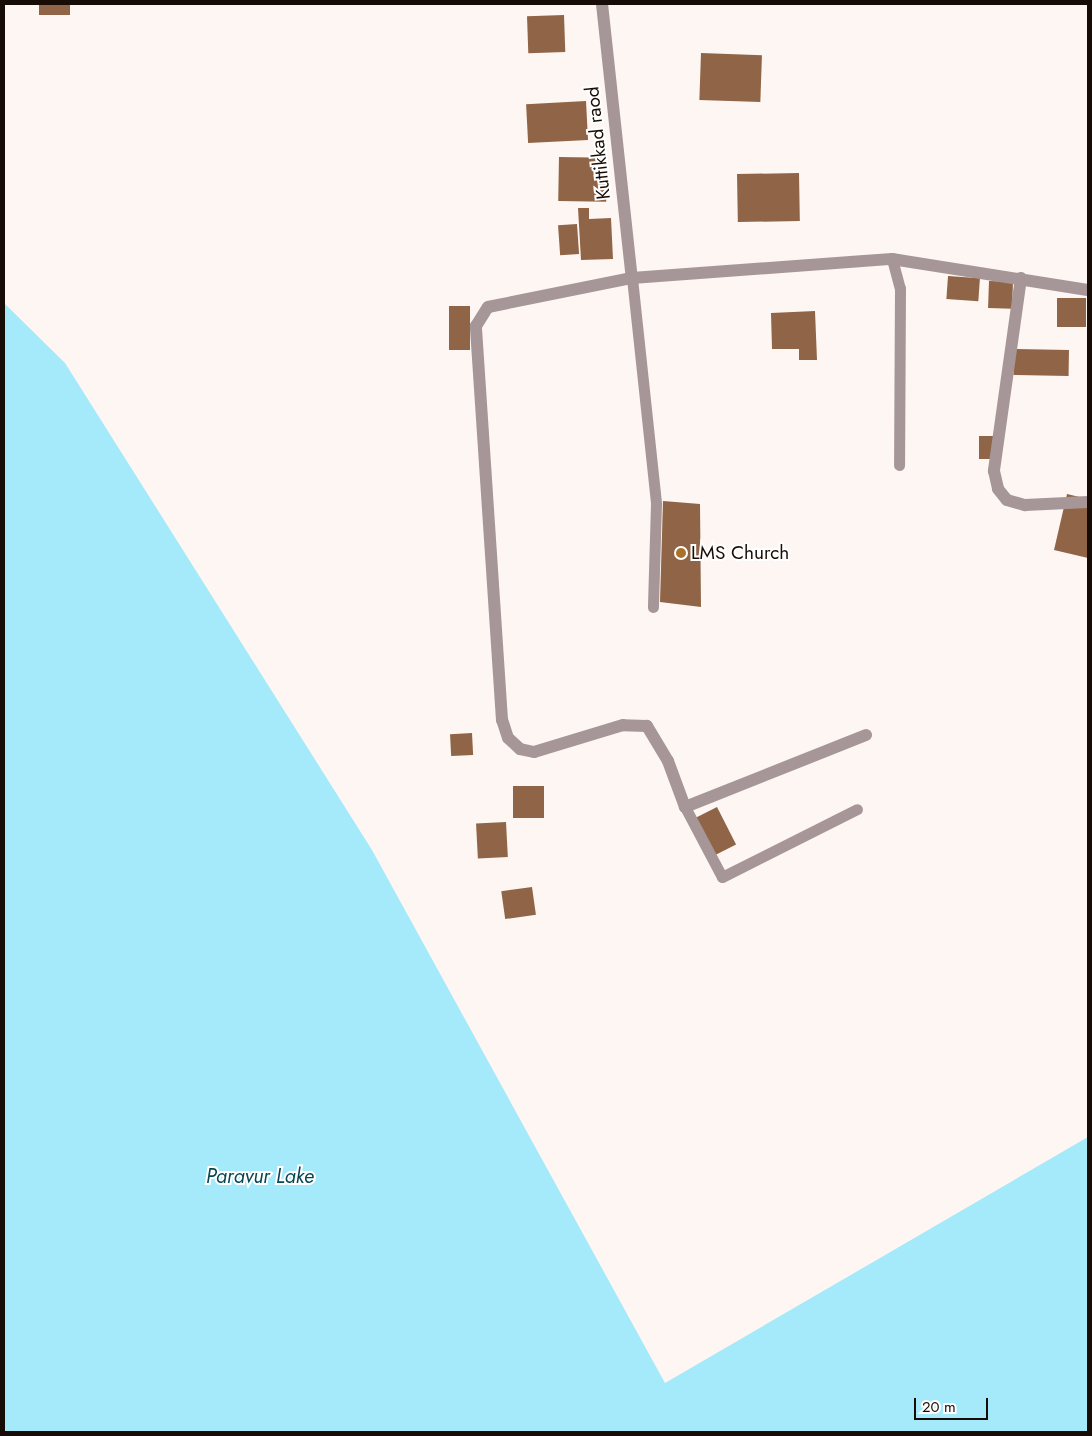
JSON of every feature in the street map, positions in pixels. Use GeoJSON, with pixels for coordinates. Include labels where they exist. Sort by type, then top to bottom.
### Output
{"type":"FeatureCollection","features":[{"type":"Feature","properties":{"kind":"street","name":"Kuttikkad raod"},"geometry":{"type":"LineString","coordinates":[[602,4],[632,278]]}},
{"type":"Feature","properties":{"kind":"street"},"geometry":{"type":"LineString","coordinates":[[866,735],[686,807],[664,754],[647,726],[623,725],[534,752],[520,749],[508,738],[502,720],[476,326],[488,307],[632,278],[892,258],[1088,290]]}},
{"type":"Feature","properties":{"kind":"street"},"geometry":{"type":"LineString","coordinates":[[1021,278],[994,472],[998,489],[1008,500],[1025,505],[1088,502]]}},
{"type":"Feature","properties":{"kind":"lane"},"geometry":{"type":"LineString","coordinates":[[892,258],[900,288],[899,465]]}},
{"type":"Feature","properties":{"kind":"lane"},"geometry":{"type":"LineString","coordinates":[[632,278],[656,504],[654,608]]}},
{"type":"Feature","properties":{"kind":"lane"},"geometry":{"type":"LineString","coordinates":[[686,807],[722,878],[857,809]]}},
{"type":"Feature","properties":{"kind":"water","name":"Paravur Lake"},"geometry":{"type":"Polygon","coordinates":[[[4,303],[65,363],[372,850],[665,1383],[1088,1137],[1088,1432],[4,1432],[4,303]]]}},
{"type":"Feature","properties":{"kind":"building"},"geometry":{"type":"Polygon","coordinates":[[[39,4],[70,4],[70,15],[39,15],[39,4]]]}},
{"type":"Feature","properties":{"kind":"building"},"geometry":{"type":"Polygon","coordinates":[[[564,15],[565,52],[528,53],[527,16],[564,15]]]}},
{"type":"Feature","properties":{"kind":"building"},"geometry":{"type":"Polygon","coordinates":[[[701,53],[762,55],[760,102],[699,100],[701,53]]]}},
{"type":"Feature","properties":{"kind":"building"},"geometry":{"type":"Polygon","coordinates":[[[586,101],[588,140],[528,143],[526,104],[586,101]]]}},
{"type":"Feature","properties":{"kind":"building"},"geometry":{"type":"Polygon","coordinates":[[[559,157],[607,158],[606,202],[558,201],[559,157]]]}},
{"type":"Feature","properties":{"kind":"building"},"geometry":{"type":"Polygon","coordinates":[[[799,173],[800,221],[738,222],[737,174],[799,173]]]}},
{"type":"Feature","properties":{"kind":"building"},"geometry":{"type":"Polygon","coordinates":[[[578,208],[589,208],[589,219],[611,218],[613,259],[581,260],[578,208]]]}},
{"type":"Feature","properties":{"kind":"building"},"geometry":{"type":"Polygon","coordinates":[[[577,224],[579,254],[560,255],[558,225],[577,224]]]}},
{"type":"Feature","properties":{"kind":"building"},"geometry":{"type":"Polygon","coordinates":[[[948,276],[980,278],[978,301],[946,299],[948,276]]]}},
{"type":"Feature","properties":{"kind":"building"},"geometry":{"type":"Polygon","coordinates":[[[989,281],[1013,282],[1012,309],[988,308],[989,281]]]}},
{"type":"Feature","properties":{"kind":"building"},"geometry":{"type":"Polygon","coordinates":[[[1057,298],[1086,298],[1086,327],[1057,327],[1057,298]]]}},
{"type":"Feature","properties":{"kind":"building"},"geometry":{"type":"Polygon","coordinates":[[[449,306],[470,306],[470,350],[449,350],[449,306]]]}},
{"type":"Feature","properties":{"kind":"building"},"geometry":{"type":"Polygon","coordinates":[[[815,311],[817,360],[799,360],[799,349],[772,349],[771,313],[815,311]]]}},
{"type":"Feature","properties":{"kind":"building"},"geometry":{"type":"Polygon","coordinates":[[[1014,349],[1069,350],[1069,376],[1014,375],[1014,349]]]}},
{"type":"Feature","properties":{"kind":"building"},"geometry":{"type":"Polygon","coordinates":[[[979,436],[995,436],[995,459],[979,459],[979,436]]]}},
{"type":"Feature","properties":{"kind":"building"},"geometry":{"type":"Polygon","coordinates":[[[1067,494],[1088,499],[1088,558],[1054,550],[1067,494]]]}},
{"type":"Feature","properties":{"kind":"building","name":"LMS Church"},"geometry":{"type":"Polygon","coordinates":[[[663,501],[700,504],[701,607],[660,602],[663,501]]]}},
{"type":"Feature","properties":{"kind":"building"},"geometry":{"type":"Polygon","coordinates":[[[472,733],[473,755],[451,756],[450,734],[472,733]]]}},
{"type":"Feature","properties":{"kind":"building"},"geometry":{"type":"Polygon","coordinates":[[[513,786],[544,786],[544,818],[513,818],[513,786]]]}},
{"type":"Feature","properties":{"kind":"building"},"geometry":{"type":"Polygon","coordinates":[[[717,807],[736,844],[714,856],[695,818],[717,807]]]}},
{"type":"Feature","properties":{"kind":"building"},"geometry":{"type":"Polygon","coordinates":[[[506,822],[508,857],[478,859],[476,824],[506,822]]]}},
{"type":"Feature","properties":{"kind":"building"},"geometry":{"type":"Polygon","coordinates":[[[532,887],[536,915],[505,919],[501,891],[532,887]]]}},
{"type":"Feature","properties":{"kind":"place","name":"LMS Church"},"geometry":{"type":"Point","coordinates":[681,553]}}]}
